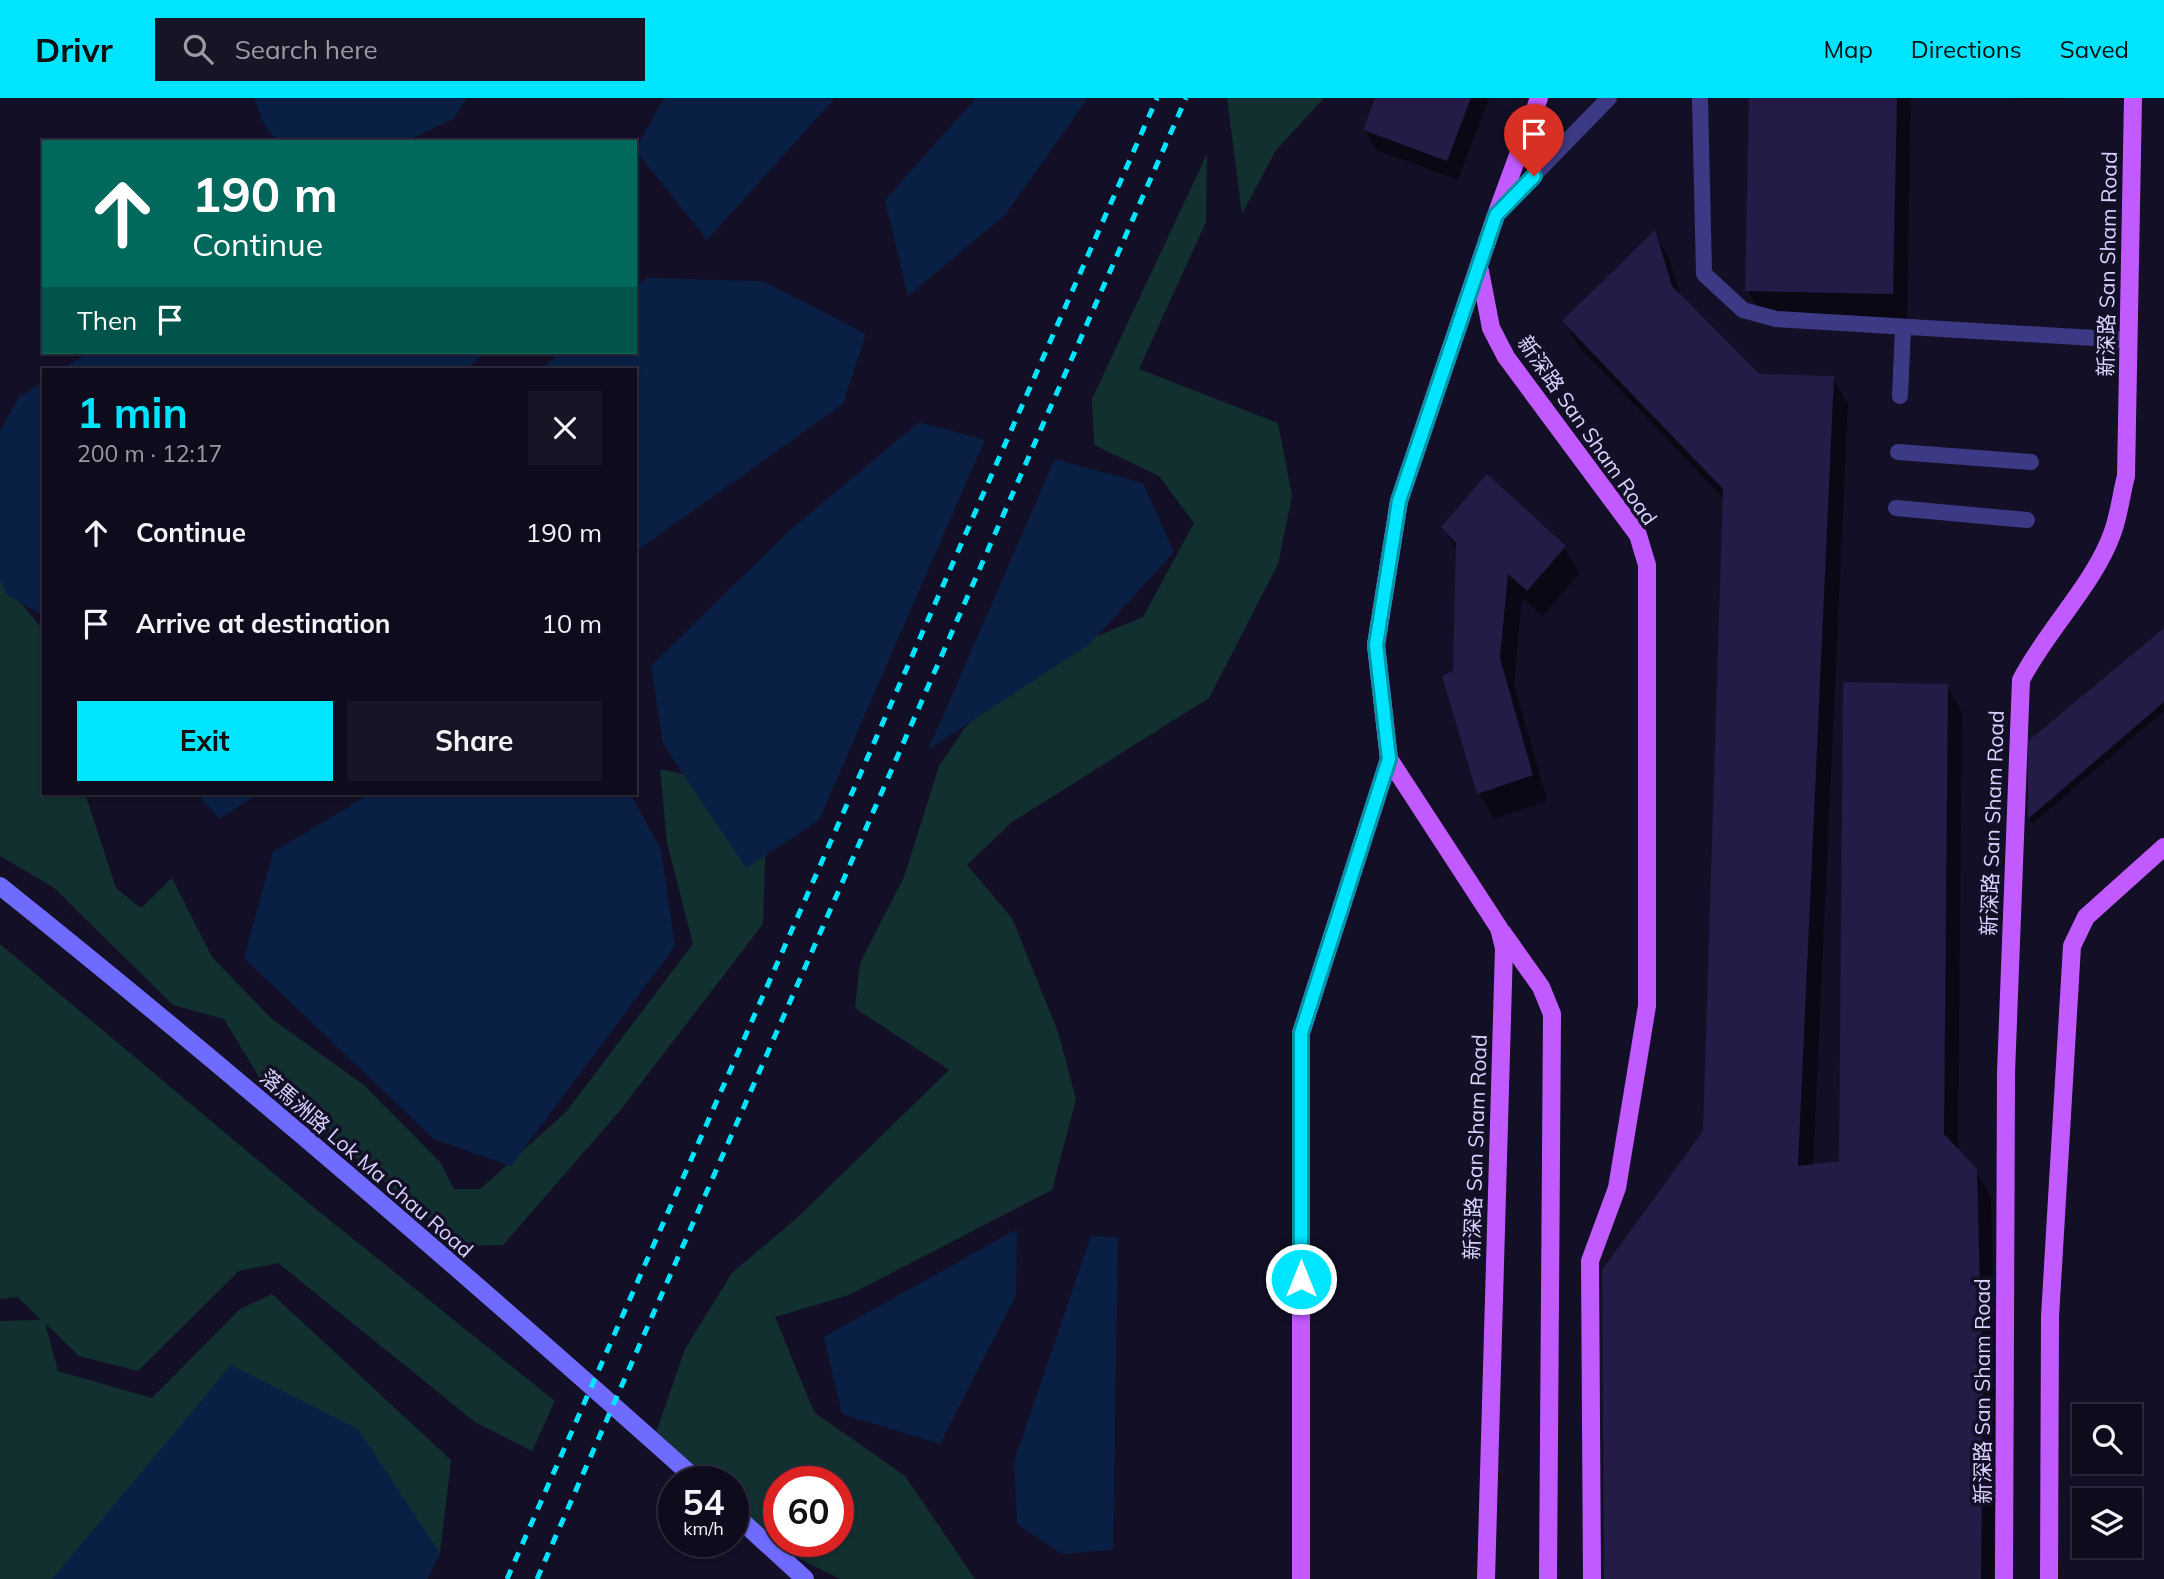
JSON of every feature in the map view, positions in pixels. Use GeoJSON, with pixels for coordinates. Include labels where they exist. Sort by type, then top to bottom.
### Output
{"type":"FeatureCollection","features":[{"type":"Feature","properties":{"kind":"main road","name":"新深路 San Sham Road"},"geometry":{"type":"LineString","coordinates":[[1301,1579],[1301,1033],[1389,759],[1376,645],[1399,501],[1496,215],[1539,98]]}},
{"type":"Feature","properties":{"kind":"main road","name":"新深路 San Sham Road"},"geometry":{"type":"LineString","coordinates":[[2004,1579],[2006,1073],[2021,680],[2036,650],[2067,611],[2112,535],[2126,477],[2133,98]]}},
{"type":"Feature","properties":{"kind":"main road","name":"新深路 San Sham Road"},"geometry":{"type":"LineString","coordinates":[[1479,268],[1491,328],[1506,357],[1638,535],[1647,565],[1647,1006],[1617,1188],[1590,1261],[1592,1579]]}},
{"type":"Feature","properties":{"kind":"main road","name":"新深路 San Sham Road"},"geometry":{"type":"LineString","coordinates":[[1389,759],[1499,928],[1541,987],[1552,1014],[1548,1579]]}},
{"type":"Feature","properties":{"kind":"main road"},"geometry":{"type":"LineString","coordinates":[[2049,1579],[2050,1317],[2072,946],[2086,917],[2164,847]]}},
{"type":"Feature","properties":{"kind":"main road","name":"新深路 San Sham Road"},"geometry":{"type":"LineString","coordinates":[[1486,1579],[1504,948],[1499,928]]}},
{"type":"Feature","properties":{"kind":"street","name":"落馬洲路 Lok Ma Chau Road"},"geometry":{"type":"LineString","coordinates":[[0,886],[129,989],[563,1360],[681,1466]]}},
{"type":"Feature","properties":{"kind":"street"},"geometry":{"type":"LineString","coordinates":[[749,1527],[806,1579]]}},
{"type":"Feature","properties":{"kind":"lane"},"geometry":{"type":"LineString","coordinates":[[1496,215],[1609,98]]}},
{"type":"Feature","properties":{"kind":"lane"},"geometry":{"type":"LineString","coordinates":[[1700,98],[1704,274],[1743,310],[1776,320],[2128,340]]}},
{"type":"Feature","properties":{"kind":"lane"},"geometry":{"type":"LineString","coordinates":[[1900,397],[1903,327]]}},
{"type":"Feature","properties":{"kind":"lane"},"geometry":{"type":"LineString","coordinates":[[1898,452],[2031,462]]}},
{"type":"Feature","properties":{"kind":"lane"},"geometry":{"type":"LineString","coordinates":[[1896,508],[2027,520]]}},
{"type":"Feature","properties":{"kind":"green space"},"geometry":{"type":"Polygon","coordinates":[[[1227,98],[1324,98],[1276,150],[1242,214],[1227,98]]]}},
{"type":"Feature","properties":{"kind":"green space"},"geometry":{"type":"Polygon","coordinates":[[[1207,154],[1206,222],[1139,369],[1278,423],[1292,496],[1278,564],[1209,698],[1012,822],[967,865],[1012,918],[1058,1032],[1076,1099],[1052,1190],[849,1295],[775,1317],[814,1412],[905,1476],[975,1579],[840,1579],[796,1557],[854,1557],[854,1466],[763,1466],[763,1540],[749,1533],[749,1466],[669,1466],[651,1447],[685,1349],[732,1273],[799,1216],[949,1070],[855,1008],[860,963],[904,877],[939,766],[1000,677],[1143,617],[1194,523],[1159,476],[1094,445],[1092,399],[1207,154]]]}},
{"type":"Feature","properties":{"kind":"green space"},"geometry":{"type":"Polygon","coordinates":[[[0,578],[42,629],[42,795],[86,795],[116,888],[141,908],[172,878],[212,957],[271,1018],[365,1086],[440,1162],[454,1189],[480,1189],[566,1112],[693,944],[667,843],[660,769],[725,784],[766,832],[763,924],[618,1113],[503,1245],[461,1246],[259,1077],[224,1019],[173,1005],[53,887],[0,856],[0,578]]]}},
{"type":"Feature","properties":{"kind":"green space"},"geometry":{"type":"Polygon","coordinates":[[[0,944],[322,1214],[555,1401],[532,1451],[475,1422],[278,1263],[239,1271],[138,1371],[79,1356],[45,1323],[58,1371],[152,1398],[240,1309],[272,1294],[451,1460],[440,1553],[427,1579],[0,1579],[0,1321],[41,1320],[18,1297],[0,1299],[0,944]]]}},
{"type":"Feature","properties":{"kind":"water"},"geometry":{"type":"Polygon","coordinates":[[[254,98],[467,98],[453,119],[408,140],[276,140],[264,124],[254,98]]]}},
{"type":"Feature","properties":{"kind":"water"},"geometry":{"type":"Polygon","coordinates":[[[664,98],[835,98],[707,240],[637,152],[637,146],[664,98]]]}},
{"type":"Feature","properties":{"kind":"water"},"geometry":{"type":"Polygon","coordinates":[[[976,98],[1088,98],[1005,215],[908,296],[885,200],[976,98]]]}},
{"type":"Feature","properties":{"kind":"water"},"geometry":{"type":"Polygon","coordinates":[[[647,278],[762,281],[866,334],[843,404],[637,551],[637,368],[542,368],[559,354],[637,354],[637,286],[647,278]]]}},
{"type":"Feature","properties":{"kind":"water"},"geometry":{"type":"Polygon","coordinates":[[[86,354],[484,354],[467,368],[64,368],[86,354]]]}},
{"type":"Feature","properties":{"kind":"water"},"geometry":{"type":"Polygon","coordinates":[[[42,382],[42,615],[7,595],[0,579],[0,431],[19,397],[42,382]]]}},
{"type":"Feature","properties":{"kind":"water"},"geometry":{"type":"Polygon","coordinates":[[[919,422],[1143,483],[1174,552],[1090,644],[746,868],[663,744],[651,666],[789,531],[919,422]]]}},
{"type":"Feature","properties":{"kind":"water"},"geometry":{"type":"Polygon","coordinates":[[[199,795],[257,795],[219,819],[199,795]]]}},
{"type":"Feature","properties":{"kind":"water"},"geometry":{"type":"Polygon","coordinates":[[[369,795],[631,795],[661,850],[675,946],[511,1166],[434,1139],[244,958],[273,852],[369,795]]]}},
{"type":"Feature","properties":{"kind":"water"},"geometry":{"type":"Polygon","coordinates":[[[1017,1229],[1016,1295],[940,1444],[842,1414],[824,1337],[1017,1229]]]}},
{"type":"Feature","properties":{"kind":"water"},"geometry":{"type":"Polygon","coordinates":[[[1091,1236],[1118,1237],[1113,1550],[1062,1554],[1017,1524],[1014,1461],[1091,1236]]]}},
{"type":"Feature","properties":{"kind":"water"},"geometry":{"type":"Polygon","coordinates":[[[231,1365],[358,1429],[440,1553],[427,1579],[52,1579],[231,1365]]]}},
{"type":"Feature","properties":{"kind":"pier"},"geometry":{"type":"Polygon","coordinates":[[[986,437],[1056,456],[926,755],[816,827],[986,437]]]}},
{"type":"Feature","properties":{"kind":"building"},"geometry":{"type":"Polygon","coordinates":[[[1375,98],[1471,98],[1447,161],[1363,130],[1375,98]]]}},
{"type":"Feature","properties":{"kind":"building"},"geometry":{"type":"Polygon","coordinates":[[[1749,98],[1897,98],[1893,294],[1745,291],[1749,98]]]}},
{"type":"Feature","properties":{"kind":"building"},"geometry":{"type":"Polygon","coordinates":[[[1655,230],[1672,286],[1759,374],[1834,376],[1798,1166],[1839,1161],[1843,682],[1948,684],[1944,1134],[1977,1169],[1983,1406],[1981,1579],[1604,1579],[1602,1270],[1703,1131],[1723,489],[1562,321],[1655,230]]]}},
{"type":"Feature","properties":{"kind":"building"},"geometry":{"type":"Polygon","coordinates":[[[1487,474],[1566,546],[1527,591],[1508,574],[1500,658],[1533,775],[1477,794],[1442,676],[1453,671],[1456,543],[1441,527],[1487,474]]]}},
{"type":"Feature","properties":{"kind":"building"},"geometry":{"type":"Polygon","coordinates":[[[2164,628],[2164,702],[2028,819],[2028,741],[2164,628]]]}},
{"type":"Feature","properties":{"kind":"railway"},"geometry":{"type":"LineString","coordinates":[[507,1579],[1157,98]]}},
{"type":"Feature","properties":{"kind":"railway"},"geometry":{"type":"LineString","coordinates":[[537,1579],[1186,98]]}},
{"type":"Feature","properties":{"kind":"route"},"geometry":{"type":"LineString","coordinates":[[1301,1279],[1301,1033],[1389,759],[1376,645],[1399,501],[1496,215],[1534,176]]}}]}
